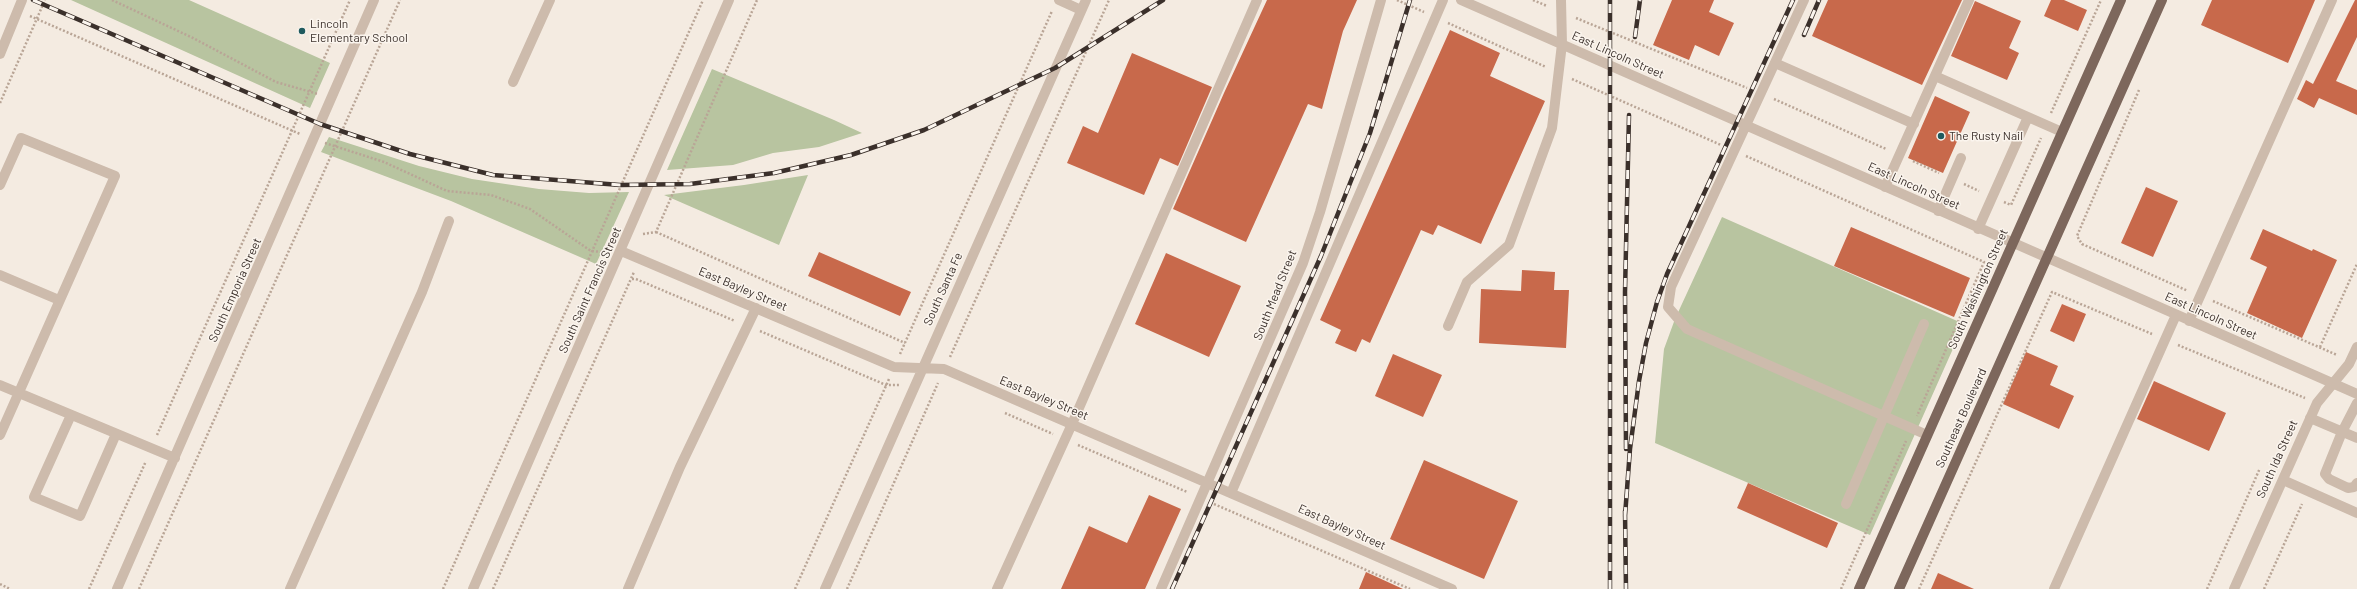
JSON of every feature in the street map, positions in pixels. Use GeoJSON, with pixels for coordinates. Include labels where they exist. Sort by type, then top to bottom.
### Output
{"type":"FeatureCollection","features":[{"type":"Feature","properties":{"kind":"main road","name":"South Washington Street"},"geometry":{"type":"LineString","coordinates":[[1859,589],[2121,0]]}},
{"type":"Feature","properties":{"kind":"main road"},"geometry":{"type":"LineString","coordinates":[[2046,258],[2162,0]]}},
{"type":"Feature","properties":{"kind":"main road","name":"Southeast Boulevard"},"geometry":{"type":"LineString","coordinates":[[1899,589],[2046,258]]}},
{"type":"Feature","properties":{"kind":"street"},"geometry":{"type":"LineString","coordinates":[[0,54],[22,0]]}},
{"type":"Feature","properties":{"kind":"street","name":"South Emporia Street"},"geometry":{"type":"LineString","coordinates":[[117,589],[374,0]]}},
{"type":"Feature","properties":{"kind":"street"},"geometry":{"type":"LineString","coordinates":[[513,82],[550,0]]}},
{"type":"Feature","properties":{"kind":"street","name":"South Saint Francis Street"},"geometry":{"type":"LineString","coordinates":[[473,589],[622,251],[729,0]]}},
{"type":"Feature","properties":{"kind":"street","name":"South Santa Fe"},"geometry":{"type":"LineString","coordinates":[[825,589],[1086,0]]}},
{"type":"Feature","properties":{"kind":"street"},"geometry":{"type":"LineString","coordinates":[[997,589],[1072,424],[1257,0]]}},
{"type":"Feature","properties":{"kind":"street","name":"South Mead Street"},"geometry":{"type":"LineString","coordinates":[[1161,589],[1303,262],[1320,212],[1382,0]]}},
{"type":"Feature","properties":{"kind":"street"},"geometry":{"type":"LineString","coordinates":[[1231,493],[1443,0]]}},
{"type":"Feature","properties":{"kind":"street","name":"East Lincoln Street"},"geometry":{"type":"LineString","coordinates":[[1461,0],[2012,244],[2357,394]]}},
{"type":"Feature","properties":{"kind":"street"},"geometry":{"type":"LineString","coordinates":[[1448,326],[1467,282],[1509,246],[1552,128],[1562,44],[1561,0]]}},
{"type":"Feature","properties":{"kind":"street"},"geometry":{"type":"LineString","coordinates":[[1804,0],[1671,288],[1668,307],[1687,329],[1927,435]]}},
{"type":"Feature","properties":{"kind":"street"},"geometry":{"type":"LineString","coordinates":[[1886,187],[1969,0]]}},
{"type":"Feature","properties":{"kind":"street"},"geometry":{"type":"LineString","coordinates":[[2189,321],[2332,0]]}},
{"type":"Feature","properties":{"kind":"street"},"geometry":{"type":"LineString","coordinates":[[1056,4],[1081,10]]}},
{"type":"Feature","properties":{"kind":"street"},"geometry":{"type":"LineString","coordinates":[[1775,63],[1914,124]]}},
{"type":"Feature","properties":{"kind":"street"},"geometry":{"type":"LineString","coordinates":[[1935,76],[2062,132]]}},
{"type":"Feature","properties":{"kind":"street"},"geometry":{"type":"LineString","coordinates":[[1978,228],[2028,117]]}},
{"type":"Feature","properties":{"kind":"street"},"geometry":{"type":"LineString","coordinates":[[0,185],[21,138],[114,176],[0,435]]}},
{"type":"Feature","properties":{"kind":"street"},"geometry":{"type":"LineString","coordinates":[[1938,210],[1961,158]]}},
{"type":"Feature","properties":{"kind":"street"},"geometry":{"type":"LineString","coordinates":[[290,589],[422,292],[449,221]]}},
{"type":"Feature","properties":{"kind":"street","name":"East Bayley Street"},"geometry":{"type":"LineString","coordinates":[[622,251],[894,368],[944,369],[1452,589]]}},
{"type":"Feature","properties":{"kind":"street"},"geometry":{"type":"LineString","coordinates":[[0,275],[59,300]]}},
{"type":"Feature","properties":{"kind":"street"},"geometry":{"type":"LineString","coordinates":[[628,589],[680,467],[756,308]]}},
{"type":"Feature","properties":{"kind":"street"},"geometry":{"type":"LineString","coordinates":[[2054,589],[2176,315]]}},
{"type":"Feature","properties":{"kind":"street"},"geometry":{"type":"LineString","coordinates":[[1846,504],[1924,324]]}},
{"type":"Feature","properties":{"kind":"street","name":"South Ida Street"},"geometry":{"type":"LineString","coordinates":[[2234,589],[2317,403],[2349,364],[2357,347]]}},
{"type":"Feature","properties":{"kind":"street"},"geometry":{"type":"LineString","coordinates":[[0,385],[175,458]]}},
{"type":"Feature","properties":{"kind":"street"},"geometry":{"type":"LineString","coordinates":[[2357,403],[2342,432],[2325,474],[2329,480],[2348,488],[2354,487],[2357,483]]}},
{"type":"Feature","properties":{"kind":"street"},"geometry":{"type":"LineString","coordinates":[[71,415],[34,496],[80,516],[116,434]]}},
{"type":"Feature","properties":{"kind":"street"},"geometry":{"type":"LineString","coordinates":[[2310,418],[2357,438]]}},
{"type":"Feature","properties":{"kind":"street"},"geometry":{"type":"LineString","coordinates":[[2283,480],[2357,513]]}},
{"type":"Feature","properties":{"kind":"path"},"geometry":{"type":"LineString","coordinates":[[0,103],[46,0]]}},
{"type":"Feature","properties":{"kind":"path"},"geometry":{"type":"LineString","coordinates":[[112,0],[193,38],[276,82],[332,98]]}},
{"type":"Feature","properties":{"kind":"path"},"geometry":{"type":"LineString","coordinates":[[89,589],[350,0]]}},
{"type":"Feature","properties":{"kind":"path"},"geometry":{"type":"LineString","coordinates":[[139,589],[400,0]]}},
{"type":"Feature","properties":{"kind":"path"},"geometry":{"type":"LineString","coordinates":[[443,589],[703,0]]}},
{"type":"Feature","properties":{"kind":"path"},"geometry":{"type":"LineString","coordinates":[[656,232],[757,0]]}},
{"type":"Feature","properties":{"kind":"path"},"geometry":{"type":"LineString","coordinates":[[847,589],[1109,0]]}},
{"type":"Feature","properties":{"kind":"path"},"geometry":{"type":"LineString","coordinates":[[1397,0],[1559,74],[1984,262]]}},
{"type":"Feature","properties":{"kind":"path"},"geometry":{"type":"LineString","coordinates":[[796,589],[1056,4]]}},
{"type":"Feature","properties":{"kind":"path"},"geometry":{"type":"LineString","coordinates":[[2077,236],[2141,86]]}},
{"type":"Feature","properties":{"kind":"path"},"geometry":{"type":"LineString","coordinates":[[493,589],[632,279],[642,234],[656,232],[905,342]]}},
{"type":"Feature","properties":{"kind":"path"},"geometry":{"type":"LineString","coordinates":[[2320,347],[2357,264]]}},
{"type":"Feature","properties":{"kind":"path"},"geometry":{"type":"LineString","coordinates":[[632,279],[636,279],[886,385],[938,384],[945,387]]}},
{"type":"Feature","properties":{"kind":"path"},"geometry":{"type":"LineString","coordinates":[[1919,589],[2052,292],[2317,403]]}},
{"type":"Feature","properties":{"kind":"path"},"geometry":{"type":"LineString","coordinates":[[1001,412],[1410,589]]}},
{"type":"Feature","properties":{"kind":"path"},"geometry":{"type":"LineString","coordinates":[[2207,589],[2260,468]]}},
{"type":"Feature","properties":{"kind":"path"},"geometry":{"type":"LineString","coordinates":[[0,584],[10,589]]}},
{"type":"Feature","properties":{"kind":"green space"},"geometry":{"type":"Polygon","coordinates":[[[71,0],[189,0],[330,63],[310,108],[71,0]]]}},
{"type":"Feature","properties":{"kind":"green space"},"geometry":{"type":"Polygon","coordinates":[[[712,69],[862,133],[819,147],[773,153],[733,165],[667,170],[712,69]]]}},
{"type":"Feature","properties":{"kind":"green space"},"geometry":{"type":"Polygon","coordinates":[[[329,137],[419,166],[472,179],[539,189],[589,193],[629,192],[596,264],[451,201],[321,152],[329,137]]]}},
{"type":"Feature","properties":{"kind":"green space"},"geometry":{"type":"Polygon","coordinates":[[[808,175],[779,245],[664,195],[744,185],[808,175]]]}},
{"type":"Feature","properties":{"kind":"green space"},"geometry":{"type":"Polygon","coordinates":[[[1722,217],[1964,324],[1870,535],[1655,443],[1664,349],[1675,319],[1722,217]]]}},
{"type":"Feature","properties":{"kind":"building"},"geometry":{"type":"Polygon","coordinates":[[[1267,0],[1357,0],[1343,31],[1322,109],[1308,104],[1246,242],[1173,209],[1267,0]]]}},
{"type":"Feature","properties":{"kind":"building"},"geometry":{"type":"Polygon","coordinates":[[[1672,0],[1714,0],[1709,12],[1734,23],[1719,56],[1695,45],[1689,60],[1653,45],[1672,0]]]}},
{"type":"Feature","properties":{"kind":"building"},"geometry":{"type":"Polygon","coordinates":[[[1828,0],[1962,0],[1922,85],[1812,36],[1828,0]]]}},
{"type":"Feature","properties":{"kind":"building"},"geometry":{"type":"Polygon","coordinates":[[[2051,0],[2064,0],[2087,10],[2078,31],[2044,16],[2051,0]]]}},
{"type":"Feature","properties":{"kind":"building"},"geometry":{"type":"Polygon","coordinates":[[[2212,0],[2315,0],[2288,63],[2201,25],[2212,0]]]}},
{"type":"Feature","properties":{"kind":"building"},"geometry":{"type":"Polygon","coordinates":[[[2355,0],[2357,0],[2357,37],[2336,81],[2357,90],[2357,115],[2319,98],[2314,108],[2297,99],[2306,80],[2313,84],[2355,0]]]}},
{"type":"Feature","properties":{"kind":"building"},"geometry":{"type":"Polygon","coordinates":[[[1975,1],[2021,21],[2009,48],[2019,53],[2007,80],[1951,56],[1975,1]]]}},
{"type":"Feature","properties":{"kind":"building"},"geometry":{"type":"Polygon","coordinates":[[[1450,30],[1500,53],[1490,76],[1545,101],[1481,244],[1438,225],[1433,235],[1421,230],[1370,343],[1362,339],[1356,352],[1335,343],[1341,330],[1320,320],[1450,30]]]}},
{"type":"Feature","properties":{"kind":"building"},"geometry":{"type":"Polygon","coordinates":[[[1132,53],[1212,87],[1178,166],[1160,158],[1144,195],[1067,163],[1083,126],[1098,133],[1132,53]]]}},
{"type":"Feature","properties":{"kind":"building"},"geometry":{"type":"Polygon","coordinates":[[[1935,96],[1970,112],[1943,173],[1908,158],[1935,96]]]}},
{"type":"Feature","properties":{"kind":"building"},"geometry":{"type":"Polygon","coordinates":[[[2146,187],[2178,201],[2153,257],[2121,243],[2146,187]]]}},
{"type":"Feature","properties":{"kind":"building"},"geometry":{"type":"Polygon","coordinates":[[[1851,227],[1970,278],[1954,317],[1834,266],[1851,227]]]}},
{"type":"Feature","properties":{"kind":"building"},"geometry":{"type":"Polygon","coordinates":[[[2263,229],[2312,251],[2313,249],[2337,260],[2302,338],[2247,313],[2267,267],[2250,259],[2263,229]]]}},
{"type":"Feature","properties":{"kind":"building"},"geometry":{"type":"Polygon","coordinates":[[[819,252],[911,292],[900,316],[808,276],[819,252]]]}},
{"type":"Feature","properties":{"kind":"building"},"geometry":{"type":"Polygon","coordinates":[[[1166,253],[1241,286],[1209,357],[1135,324],[1166,253]]]}},
{"type":"Feature","properties":{"kind":"building"},"geometry":{"type":"Polygon","coordinates":[[[1522,270],[1555,272],[1554,290],[1569,290],[1566,348],[1479,343],[1481,289],[1521,291],[1522,270]]]}},
{"type":"Feature","properties":{"kind":"building"},"geometry":{"type":"Polygon","coordinates":[[[2062,304],[2086,314],[2074,342],[2050,331],[2062,304]]]}},
{"type":"Feature","properties":{"kind":"building"},"geometry":{"type":"Polygon","coordinates":[[[2026,352],[2058,366],[2050,385],[2074,396],[2059,429],[2003,404],[2026,352]]]}},
{"type":"Feature","properties":{"kind":"building"},"geometry":{"type":"Polygon","coordinates":[[[1393,354],[1442,375],[1423,417],[1375,396],[1393,354]]]}},
{"type":"Feature","properties":{"kind":"building"},"geometry":{"type":"Polygon","coordinates":[[[2154,381],[2226,413],[2209,451],[2137,419],[2154,381]]]}},
{"type":"Feature","properties":{"kind":"building"},"geometry":{"type":"Polygon","coordinates":[[[1424,460],[1518,501],[1484,579],[1390,539],[1424,460]]]}},
{"type":"Feature","properties":{"kind":"building"},"geometry":{"type":"Polygon","coordinates":[[[1748,483],[1838,523],[1827,548],[1737,508],[1748,483]]]}},
{"type":"Feature","properties":{"kind":"building"},"geometry":{"type":"Polygon","coordinates":[[[1149,495],[1181,509],[1145,589],[1061,589],[1089,526],[1127,543],[1149,495]]]}},
{"type":"Feature","properties":{"kind":"building"},"geometry":{"type":"Polygon","coordinates":[[[1366,572],[1403,589],[1359,589],[1366,572]]]}},
{"type":"Feature","properties":{"kind":"building"},"geometry":{"type":"Polygon","coordinates":[[[1938,573],[1974,589],[1931,589],[1938,573]]]}},
{"type":"Feature","properties":{"kind":"railway"},"geometry":{"type":"LineString","coordinates":[[33,0],[320,124],[410,154],[493,175],[620,185],[690,184],[774,173],[851,155],[924,130],[1055,68],[1163,0]]}},
{"type":"Feature","properties":{"kind":"railway"},"geometry":{"type":"LineString","coordinates":[[1172,589],[1321,256],[1370,133],[1410,0]]}},
{"type":"Feature","properties":{"kind":"railway"},"geometry":{"type":"LineString","coordinates":[[1610,0],[1610,589]]}},
{"type":"Feature","properties":{"kind":"railway"},"geometry":{"type":"LineString","coordinates":[[1635,37],[1640,0]]}},
{"type":"Feature","properties":{"kind":"railway"},"geometry":{"type":"LineString","coordinates":[[1625,516],[1630,449],[1639,381],[1646,343],[1657,302],[1667,274],[1793,0]]}},
{"type":"Feature","properties":{"kind":"railway"},"geometry":{"type":"LineString","coordinates":[[1804,35],[1819,0]]}},
{"type":"Feature","properties":{"kind":"railway"},"geometry":{"type":"LineString","coordinates":[[1626,449],[1625,292],[1629,115]]}},
{"type":"Feature","properties":{"kind":"railway"},"geometry":{"type":"LineString","coordinates":[[1625,511],[1626,589]]}},
{"type":"Feature","properties":{"kind":"place","name":"Lincoln Elementary School"},"geometry":{"type":"Point","coordinates":[302,31]}},
{"type":"Feature","properties":{"kind":"place","name":"The Rusty Nail"},"geometry":{"type":"Point","coordinates":[1941,136]}}]}
